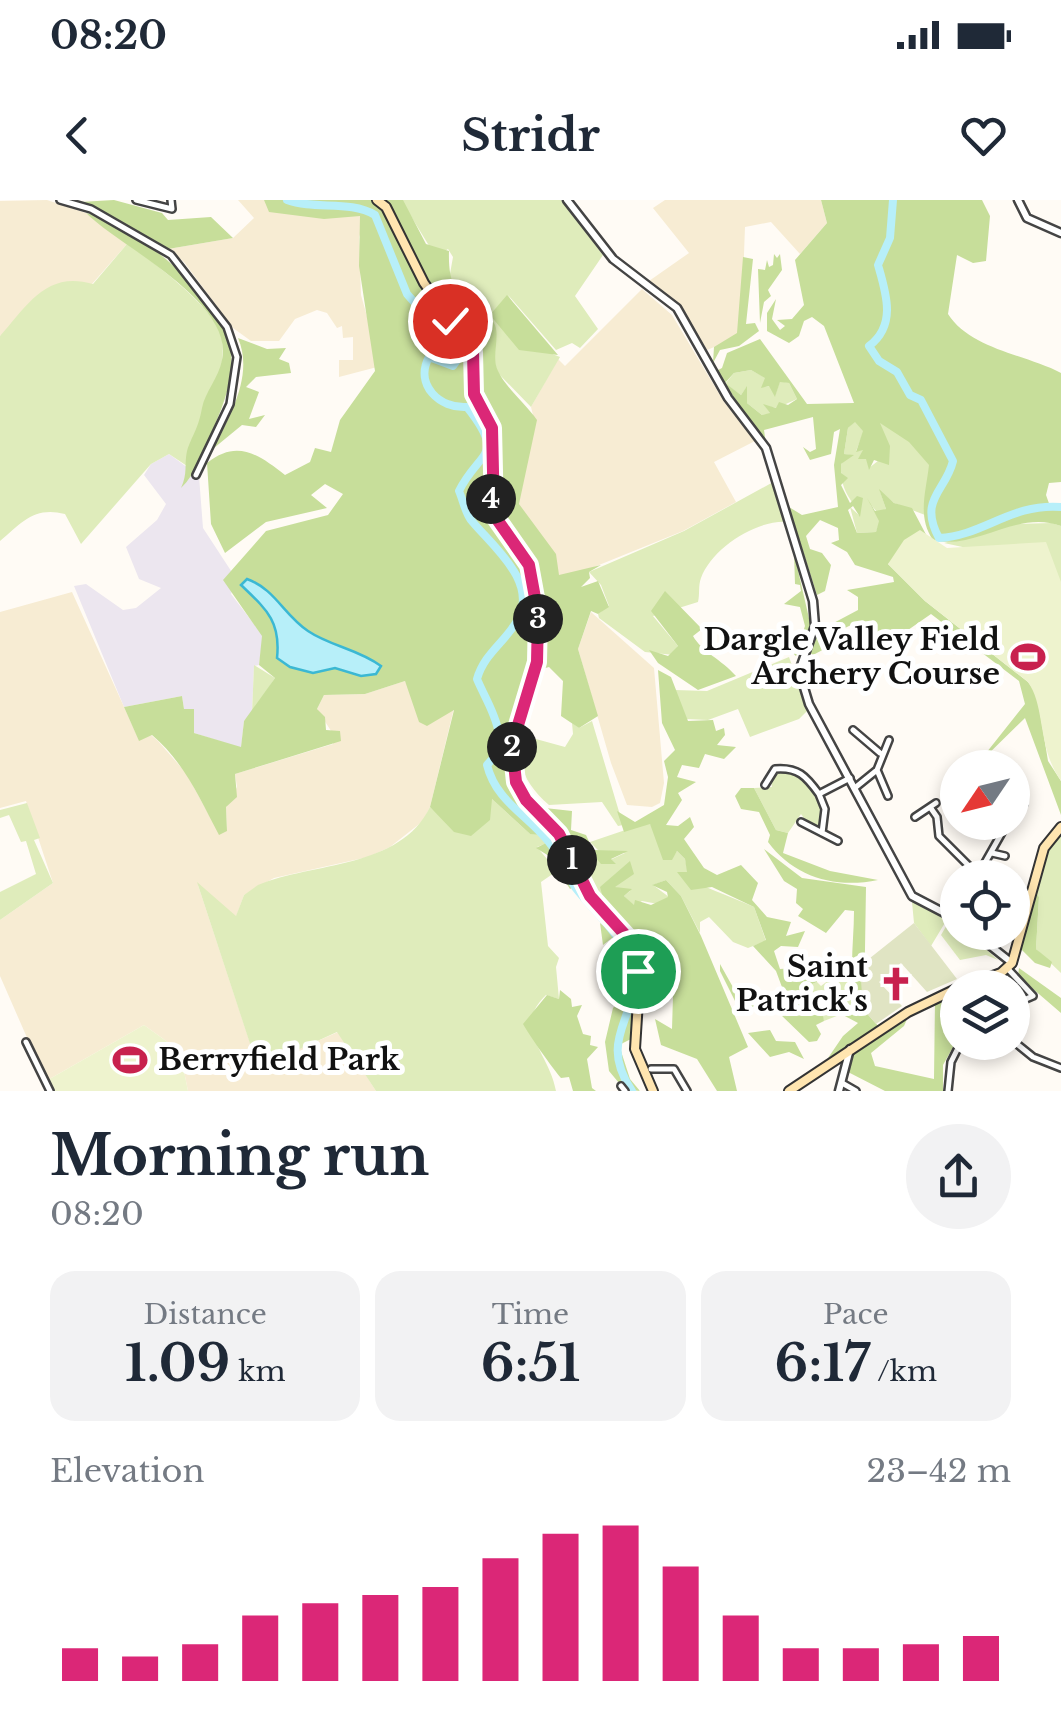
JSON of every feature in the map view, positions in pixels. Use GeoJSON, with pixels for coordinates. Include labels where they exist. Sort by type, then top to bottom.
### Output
{"type":"FeatureCollection","features":[{"type":"Feature","properties":{"kind":"main road"},"geometry":{"type":"LineString","coordinates":[[377,200],[386,207],[424,283],[473,352],[474,394],[490,420],[493,436],[494,515],[529,565],[538,614],[537,662],[514,736],[514,772],[526,800],[559,834],[582,882],[633,948],[639,986],[635,1050],[653,1091]]}},
{"type":"Feature","properties":{"kind":"main road"},"geometry":{"type":"LineString","coordinates":[[1001,970],[1010,966],[1048,839],[1061,827]]}},
{"type":"Feature","properties":{"kind":"main road"},"geometry":{"type":"LineString","coordinates":[[788,1091],[940,994]]}},
{"type":"Feature","properties":{"kind":"street"},"geometry":{"type":"LineString","coordinates":[[60,200],[90,209],[171,255],[227,327],[237,356],[230,404],[196,475]]}},
{"type":"Feature","properties":{"kind":"street"},"geometry":{"type":"LineString","coordinates":[[136,200],[172,209],[171,200]]}},
{"type":"Feature","properties":{"kind":"street"},"geometry":{"type":"LineString","coordinates":[[566,200],[613,260],[676,308],[728,398],[766,448],[813,602],[815,626],[798,672],[812,710],[912,896],[940,911]]}},
{"type":"Feature","properties":{"kind":"street"},"geometry":{"type":"LineString","coordinates":[[1018,200],[1027,218],[1061,234]]}},
{"type":"Feature","properties":{"kind":"street"},"geometry":{"type":"LineString","coordinates":[[852,730],[880,752]]}},
{"type":"Feature","properties":{"kind":"street"},"geometry":{"type":"LineString","coordinates":[[888,796],[876,770],[880,752],[889,740]]}},
{"type":"Feature","properties":{"kind":"street"},"geometry":{"type":"LineString","coordinates":[[765,785],[775,770],[788,768],[800,772],[819,794],[825,809],[822,833]]}},
{"type":"Feature","properties":{"kind":"street"},"geometry":{"type":"LineString","coordinates":[[856,786],[876,770]]}},
{"type":"Feature","properties":{"kind":"street"},"geometry":{"type":"LineString","coordinates":[[819,794],[850,778]]}},
{"type":"Feature","properties":{"kind":"street"},"geometry":{"type":"LineString","coordinates":[[915,816],[933,805],[939,836],[962,860]]}},
{"type":"Feature","properties":{"kind":"street"},"geometry":{"type":"LineString","coordinates":[[800,822],[838,841]]}},
{"type":"Feature","properties":{"kind":"street"},"geometry":{"type":"LineString","coordinates":[[987,860],[999,840]]}},
{"type":"Feature","properties":{"kind":"street"},"geometry":{"type":"LineString","coordinates":[[992,852],[1004,856]]}},
{"type":"Feature","properties":{"kind":"street"},"geometry":{"type":"LineString","coordinates":[[993,950],[1013,970]]}},
{"type":"Feature","properties":{"kind":"street"},"geometry":{"type":"LineString","coordinates":[[26,1042],[50,1091]]}},
{"type":"Feature","properties":{"kind":"street"},"geometry":{"type":"LineString","coordinates":[[850,1049],[840,1087],[856,1091]]}},
{"type":"Feature","properties":{"kind":"street"},"geometry":{"type":"LineString","coordinates":[[1030,1055],[1061,1068]]}},
{"type":"Feature","properties":{"kind":"street"},"geometry":{"type":"LineString","coordinates":[[948,1091],[952,1060]]}},
{"type":"Feature","properties":{"kind":"street"},"geometry":{"type":"LineString","coordinates":[[652,1069],[674,1069],[687,1091]]}},
{"type":"Feature","properties":{"kind":"shaded area"},"geometry":{"type":"Polygon","coordinates":[[[47,200],[86,213],[127,244],[92,284],[0,336],[0,201],[47,200]]]}},
{"type":"Feature","properties":{"kind":"shaded area"},"geometry":{"type":"Polygon","coordinates":[[[238,200],[275,200],[367,216],[359,237],[361,295],[381,366],[339,377],[339,360],[353,360],[353,337],[343,338],[342,326],[337,328],[327,313],[317,310],[295,319],[279,341],[251,341],[233,328],[184,262],[168,249],[233,238],[254,218],[238,200]]]}},
{"type":"Feature","properties":{"kind":"shaded area"},"geometry":{"type":"Polygon","coordinates":[[[665,200],[821,200],[827,223],[800,254],[771,222],[745,227],[741,336],[707,350],[683,312],[649,281],[689,253],[653,208],[665,200]]]}},
{"type":"Feature","properties":{"kind":"shaded area"},"geometry":{"type":"Polygon","coordinates":[[[642,289],[672,315],[724,402],[755,441],[714,462],[736,502],[683,531],[557,582],[513,512],[534,419],[531,407],[558,359],[565,366],[642,289]]]}},
{"type":"Feature","properties":{"kind":"shaded area"},"geometry":{"type":"Polygon","coordinates":[[[169,454],[199,476],[203,528],[237,580],[231,594],[263,636],[259,665],[254,666],[252,713],[244,721],[241,748],[194,733],[194,710],[184,709],[182,696],[124,707],[74,586],[86,584],[123,610],[136,608],[161,588],[139,579],[126,547],[157,520],[166,504],[144,475],[151,464],[169,454]]]}},
{"type":"Feature","properties":{"kind":"shaded area"},"geometry":{"type":"Polygon","coordinates":[[[72,592],[139,740],[151,735],[158,741],[186,773],[213,822],[227,830],[226,807],[237,787],[235,774],[333,744],[333,734],[317,709],[324,695],[365,694],[405,681],[427,725],[454,708],[430,807],[423,821],[390,847],[368,857],[274,878],[244,895],[236,917],[198,885],[258,1067],[338,1032],[376,1091],[188,1091],[180,1051],[144,1025],[46,1081],[0,976],[0,920],[53,883],[26,801],[0,808],[0,612],[72,592]]]}},
{"type":"Feature","properties":{"kind":"shaded area"},"geometry":{"type":"Polygon","coordinates":[[[591,612],[654,668],[664,783],[660,803],[652,807],[627,805],[611,763],[578,649],[591,612]]]}},
{"type":"Feature","properties":{"kind":"green space"},"geometry":{"type":"Polygon","coordinates":[[[114,200],[162,213],[168,220],[211,217],[233,238],[168,249],[80,202],[114,200]]]}},
{"type":"Feature","properties":{"kind":"green space"},"geometry":{"type":"Polygon","coordinates":[[[264,200],[403,200],[426,244],[449,251],[450,270],[458,292],[481,307],[495,325],[498,371],[537,420],[519,504],[556,554],[559,575],[601,565],[589,572],[590,578],[581,587],[598,581],[609,607],[598,614],[591,611],[578,649],[598,716],[579,728],[561,716],[563,681],[549,667],[525,674],[508,734],[508,764],[518,795],[527,814],[563,852],[577,884],[570,889],[549,856],[536,848],[546,843],[544,835],[530,834],[492,799],[490,820],[471,836],[454,832],[430,807],[454,710],[427,726],[419,722],[405,681],[365,694],[324,695],[317,709],[325,717],[326,730],[340,731],[341,741],[235,774],[237,797],[226,807],[227,831],[219,835],[173,757],[152,735],[139,741],[124,707],[182,696],[184,709],[194,709],[194,733],[241,747],[244,721],[275,678],[259,665],[262,636],[223,580],[266,531],[328,515],[343,494],[325,484],[311,495],[327,508],[266,522],[225,553],[211,524],[207,463],[228,452],[247,452],[285,475],[310,462],[315,448],[331,452],[340,420],[375,371],[359,266],[360,216],[324,219],[269,212],[264,200]]]}},
{"type":"Feature","properties":{"kind":"green space"},"geometry":{"type":"Polygon","coordinates":[[[401,200],[561,200],[603,255],[575,296],[598,329],[580,348],[572,343],[556,350],[508,295],[542,350],[560,357],[531,407],[496,371],[490,315],[457,298],[448,285],[453,257],[448,249],[436,257],[401,200]]]}},
{"type":"Feature","properties":{"kind":"green space"},"geometry":{"type":"Polygon","coordinates":[[[821,200],[982,200],[990,216],[986,261],[973,263],[957,255],[948,314],[958,326],[984,343],[1061,373],[1061,482],[1049,483],[1046,495],[1051,509],[1061,510],[1061,526],[1028,523],[965,540],[933,540],[924,513],[929,465],[909,442],[880,423],[890,446],[889,465],[874,460],[869,470],[866,459],[858,459],[863,450],[856,452],[863,431],[855,422],[848,428],[844,454],[854,455],[841,464],[841,473],[848,478],[841,485],[850,503],[857,496],[863,498],[860,517],[853,506],[848,510],[857,533],[876,532],[879,521],[867,498],[875,511],[886,509],[879,489],[894,503],[912,508],[931,544],[888,564],[925,601],[1028,682],[1037,694],[1048,761],[1061,781],[1061,815],[1025,718],[988,750],[1025,704],[1019,681],[931,614],[875,653],[875,646],[868,644],[871,630],[851,625],[833,634],[834,644],[813,655],[809,652],[819,625],[826,627],[858,610],[858,597],[847,590],[894,582],[893,577],[855,565],[847,552],[831,543],[839,540],[838,528],[820,520],[806,536],[810,549],[822,553],[831,565],[825,591],[817,595],[789,507],[802,515],[838,507],[834,465],[840,429],[834,432],[831,454],[810,460],[803,447],[810,452],[816,449],[813,417],[764,430],[766,444],[716,371],[722,368],[727,353],[760,339],[807,404],[854,403],[824,326],[812,317],[804,321],[799,336],[789,343],[767,331],[767,313],[776,299],[772,319],[780,330],[785,326],[777,320],[792,319],[804,305],[795,260],[827,223],[821,200]],[[751,370],[734,373],[725,383],[741,395],[747,386],[747,403],[762,415],[770,413],[763,404],[776,408],[779,402],[788,405],[797,399],[789,383],[780,382],[775,397],[769,386],[761,388],[765,378],[751,370]]]}},
{"type":"Feature","properties":{"kind":"green space"},"geometry":{"type":"Polygon","coordinates":[[[86,213],[128,232],[175,267],[196,288],[226,332],[231,373],[226,394],[198,463],[181,488],[187,451],[222,360],[221,338],[211,317],[193,297],[86,213]]]}},
{"type":"Feature","properties":{"kind":"green space"},"geometry":{"type":"Polygon","coordinates":[[[127,244],[194,298],[221,334],[222,364],[193,470],[169,454],[151,464],[81,544],[65,514],[54,512],[30,517],[0,541],[0,336],[50,286],[77,281],[93,284],[127,244]]]}},
{"type":"Feature","properties":{"kind":"green space"},"geometry":{"type":"Polygon","coordinates":[[[774,254],[777,258],[780,254],[782,270],[768,290],[771,296],[764,302],[760,323],[758,269],[765,270],[767,260],[769,267],[773,265],[774,254]]]}},
{"type":"Feature","properties":{"kind":"green space"},"geometry":{"type":"Polygon","coordinates":[[[743,257],[753,259],[746,324],[755,323],[759,331],[739,346],[720,350],[713,363],[714,347],[737,333],[743,257]]]}},
{"type":"Feature","properties":{"kind":"green space"},"geometry":{"type":"Polygon","coordinates":[[[507,295],[558,355],[519,350],[490,315],[507,295]]]}},
{"type":"Feature","properties":{"kind":"green space"},"geometry":{"type":"Polygon","coordinates":[[[238,338],[267,349],[286,348],[279,359],[289,363],[291,373],[256,377],[246,387],[259,392],[249,419],[265,415],[256,427],[242,425],[214,448],[242,380],[238,338]]]}},
{"type":"Feature","properties":{"kind":"green space"},"geometry":{"type":"Polygon","coordinates":[[[751,370],[766,378],[763,387],[770,386],[775,396],[780,381],[789,383],[797,399],[777,408],[765,406],[771,414],[762,415],[747,403],[746,388],[741,395],[725,384],[734,373],[751,370]]]}},
{"type":"Feature","properties":{"kind":"green space"},"geometry":{"type":"Polygon","coordinates":[[[855,421],[864,431],[856,451],[864,448],[869,468],[888,453],[879,422],[933,452],[925,515],[894,503],[880,491],[886,509],[878,513],[870,504],[880,521],[876,532],[857,533],[850,507],[860,516],[846,493],[841,473],[841,464],[850,455],[844,454],[848,428],[855,421]]]}},
{"type":"Feature","properties":{"kind":"green space"},"geometry":{"type":"Polygon","coordinates":[[[775,481],[788,522],[763,525],[725,546],[700,581],[698,602],[653,616],[678,646],[674,655],[645,652],[599,618],[598,614],[609,606],[601,585],[589,572],[684,531],[775,481]]]}},
{"type":"Feature","properties":{"kind":"green space"},"geometry":{"type":"Polygon","coordinates":[[[1012,524],[1061,526],[1061,602],[981,551],[944,543],[1012,524]]]}},
{"type":"Feature","properties":{"kind":"green space","name":"Dargle Valley Field Archery Course"},"geometry":{"type":"Polygon","coordinates":[[[920,530],[947,548],[1046,542],[1061,582],[1061,781],[1048,755],[1034,692],[1028,682],[925,601],[888,564],[904,540],[920,530]]]}},
{"type":"Feature","properties":{"kind":"green space"},"geometry":{"type":"Polygon","coordinates":[[[794,553],[811,627],[796,656],[786,647],[793,648],[791,639],[784,637],[789,634],[800,641],[805,626],[800,607],[784,604],[801,591],[800,585],[795,584],[794,553]]]}},
{"type":"Feature","properties":{"kind":"green space"},"geometry":{"type":"Polygon","coordinates":[[[665,591],[702,629],[693,636],[697,642],[736,676],[698,690],[658,663],[649,650],[668,656],[678,646],[651,611],[665,591]]]}},
{"type":"Feature","properties":{"kind":"green space"},"geometry":{"type":"Polygon","coordinates":[[[789,657],[808,710],[799,719],[750,737],[738,709],[708,720],[686,719],[675,690],[707,691],[789,657]]]}},
{"type":"Feature","properties":{"kind":"green space"},"geometry":{"type":"Polygon","coordinates":[[[254,665],[275,678],[252,713],[254,665]]]}},
{"type":"Feature","properties":{"kind":"green space"},"geometry":{"type":"Polygon","coordinates":[[[658,670],[671,677],[688,721],[713,720],[716,731],[724,728],[725,735],[717,745],[736,747],[724,759],[705,754],[699,768],[682,765],[677,777],[696,782],[678,793],[682,800],[666,825],[678,826],[690,817],[694,827],[684,839],[704,868],[717,875],[741,865],[758,883],[752,900],[767,917],[791,922],[786,936],[805,931],[798,947],[781,946],[774,951],[780,969],[809,967],[817,982],[800,989],[807,998],[799,1005],[804,1013],[823,1016],[824,1021],[816,1025],[821,1034],[817,1041],[809,1042],[780,1014],[738,1007],[720,971],[720,964],[739,998],[752,995],[773,1008],[789,1006],[776,971],[753,946],[766,940],[754,907],[712,887],[691,890],[677,872],[687,872],[685,859],[677,851],[672,860],[663,860],[650,824],[624,832],[617,811],[635,822],[664,805],[668,777],[664,761],[675,750],[662,723],[658,670]]]}},
{"type":"Feature","properties":{"kind":"green space"},"geometry":{"type":"Polygon","coordinates":[[[592,721],[623,825],[618,826],[602,802],[549,805],[534,790],[522,765],[525,736],[565,747],[573,734],[572,723],[579,728],[592,721]]]}},
{"type":"Feature","properties":{"kind":"green space"},"geometry":{"type":"Polygon","coordinates":[[[785,770],[802,778],[814,791],[822,827],[807,822],[801,814],[788,833],[776,830],[754,788],[772,787],[770,777],[785,770]]]}},
{"type":"Feature","properties":{"kind":"green space"},"geometry":{"type":"Polygon","coordinates":[[[526,787],[545,808],[572,811],[571,830],[586,835],[593,850],[628,851],[611,859],[616,864],[601,864],[596,858],[582,855],[580,863],[526,794],[526,787]]]}},
{"type":"Feature","properties":{"kind":"green space"},"geometry":{"type":"Polygon","coordinates":[[[741,788],[754,788],[776,830],[788,833],[783,853],[830,871],[878,880],[831,881],[790,864],[768,842],[770,835],[759,812],[741,809],[735,796],[741,788]]]}},
{"type":"Feature","properties":{"kind":"green space"},"geometry":{"type":"Polygon","coordinates":[[[491,798],[530,834],[544,834],[547,843],[537,847],[557,871],[541,882],[548,946],[559,958],[559,999],[546,995],[532,1019],[535,1041],[556,1091],[376,1091],[337,1032],[258,1068],[197,882],[236,916],[244,895],[258,885],[377,853],[416,827],[430,807],[439,815],[491,798]]]}},
{"type":"Feature","properties":{"kind":"green space"},"geometry":{"type":"Polygon","coordinates":[[[27,803],[40,838],[34,840],[53,883],[0,920],[0,892],[36,874],[26,841],[21,842],[9,815],[0,818],[0,810],[27,803]]]}},
{"type":"Feature","properties":{"kind":"green space"},"geometry":{"type":"Polygon","coordinates":[[[649,822],[671,859],[677,851],[685,859],[688,872],[679,872],[754,907],[766,941],[748,948],[733,942],[709,917],[700,922],[700,933],[681,896],[666,880],[653,885],[669,897],[658,904],[642,901],[634,906],[624,896],[630,891],[614,887],[629,874],[630,863],[615,878],[607,913],[586,884],[573,856],[610,860],[625,853],[600,852],[590,842],[649,822]]]}},
{"type":"Feature","properties":{"kind":"green space"},"geometry":{"type":"Polygon","coordinates":[[[1061,830],[1061,973],[1036,949],[1039,897],[1035,891],[1051,839],[1061,830]]]}},
{"type":"Feature","properties":{"kind":"green space"},"geometry":{"type":"Polygon","coordinates":[[[764,849],[802,878],[866,887],[864,1010],[879,1027],[828,1058],[858,1023],[843,1015],[846,1009],[857,1008],[852,971],[854,911],[845,910],[826,933],[798,916],[803,909],[796,903],[797,889],[784,881],[764,849]]]}},
{"type":"Feature","properties":{"kind":"green space"},"geometry":{"type":"Polygon","coordinates":[[[630,861],[634,874],[615,887],[632,889],[624,896],[634,905],[635,900],[651,905],[668,897],[667,892],[652,885],[666,880],[681,896],[701,936],[748,1047],[729,1057],[737,1091],[717,1091],[697,1059],[661,1045],[655,1019],[672,1029],[673,996],[652,981],[651,972],[656,971],[669,983],[677,978],[657,943],[646,939],[635,943],[607,913],[600,887],[630,861]]]}},
{"type":"Feature","properties":{"kind":"green space"},"geometry":{"type":"Polygon","coordinates":[[[1035,891],[1039,897],[1036,949],[1052,962],[1050,968],[1035,963],[1022,950],[1030,950],[1030,912],[1035,891]]]}},
{"type":"Feature","properties":{"kind":"green space"},"geometry":{"type":"Polygon","coordinates":[[[912,902],[940,913],[940,931],[931,946],[914,923],[912,902]]]}},
{"type":"Feature","properties":{"kind":"green space"},"geometry":{"type":"Polygon","coordinates":[[[600,923],[611,932],[615,929],[632,957],[616,959],[612,938],[603,945],[600,923]]]}},
{"type":"Feature","properties":{"kind":"green space"},"geometry":{"type":"Polygon","coordinates":[[[914,923],[950,970],[940,970],[940,986],[927,992],[901,963],[879,982],[902,1006],[876,1024],[863,1009],[860,966],[914,923]]]}},
{"type":"Feature","properties":{"kind":"green space"},"geometry":{"type":"Polygon","coordinates":[[[952,950],[987,950],[998,960],[986,955],[960,960],[952,950]]]}},
{"type":"Feature","properties":{"kind":"green space"},"geometry":{"type":"Polygon","coordinates":[[[629,964],[636,983],[631,1039],[619,1045],[630,1079],[640,1091],[624,1089],[609,1071],[605,1042],[613,1008],[626,994],[629,964]]]}},
{"type":"Feature","properties":{"kind":"green space"},"geometry":{"type":"Polygon","coordinates":[[[838,973],[853,973],[857,1008],[824,1021],[820,1012],[800,1009],[805,1001],[800,989],[817,982],[821,986],[838,973]]]}},
{"type":"Feature","properties":{"kind":"green space"},"geometry":{"type":"Polygon","coordinates":[[[1030,976],[1061,998],[1061,1013],[1030,986],[1030,976]]]}},
{"type":"Feature","properties":{"kind":"green space"},"geometry":{"type":"Polygon","coordinates":[[[560,990],[571,999],[572,1007],[582,1005],[577,1016],[583,1034],[591,1036],[590,1045],[598,1047],[587,1059],[592,1088],[596,1091],[573,1091],[569,1077],[561,1078],[523,1024],[547,995],[559,999],[560,990]]]}},
{"type":"Feature","properties":{"kind":"green space"},"geometry":{"type":"Polygon","coordinates":[[[940,998],[940,1060],[946,1060],[943,1091],[885,1091],[848,1072],[853,1055],[908,1017],[904,1026],[871,1053],[875,1066],[934,1079],[935,1001],[940,998]]]}},
{"type":"Feature","properties":{"kind":"green space","name":"Berryfield Park"},"geometry":{"type":"Polygon","coordinates":[[[144,1025],[180,1051],[188,1091],[51,1091],[46,1081],[144,1025]]]}},
{"type":"Feature","properties":{"kind":"green space"},"geometry":{"type":"Polygon","coordinates":[[[770,1030],[776,1041],[795,1042],[804,1059],[789,1052],[770,1057],[748,1033],[770,1030]]]}},
{"type":"Feature","properties":{"kind":"water"},"geometry":{"type":"Polygon","coordinates":[[[247,579],[265,589],[308,631],[381,666],[376,674],[361,676],[335,668],[313,673],[290,667],[277,658],[274,625],[241,585],[247,579]]]}},
{"type":"Feature","properties":{"kind":"waterway"},"geometry":{"type":"LineString","coordinates":[[287,200],[355,208],[375,215],[407,294],[461,355],[453,366],[429,357],[425,367],[427,386],[448,404],[467,407],[485,436],[486,453],[459,491],[469,517],[510,565],[522,592],[517,621],[484,662],[477,679],[499,733],[495,755],[487,765],[497,788],[548,841],[575,887],[623,947],[633,988],[618,1051],[621,1069],[632,1091]]}},
{"type":"Feature","properties":{"kind":"waterway"},"geometry":{"type":"LineString","coordinates":[[893,200],[890,238],[878,265],[886,297],[886,319],[878,338],[869,346],[879,361],[897,372],[910,395],[921,400],[953,461],[932,504],[933,525],[939,538],[970,532],[1027,510],[1061,507]]}},
{"type":"Feature","properties":{"kind":"place","name":"Dargle Valley Field Archery Course"},"geometry":{"type":"Point","coordinates":[1028,657]}},
{"type":"Feature","properties":{"kind":"place","name":"Saint Patrick's"},"geometry":{"type":"Point","coordinates":[896,984]}},
{"type":"Feature","properties":{"kind":"place","name":"Berryfield Park"},"geometry":{"type":"Point","coordinates":[130,1060]}},
{"type":"Feature","properties":{"kind":"route"},"geometry":{"type":"LineString","coordinates":[[450,321],[468,340],[473,352],[474,394],[492,428],[494,515],[529,565],[538,614],[537,662],[512,745],[516,782],[535,811],[559,834],[590,896],[628,938],[638,971]]}}]}
